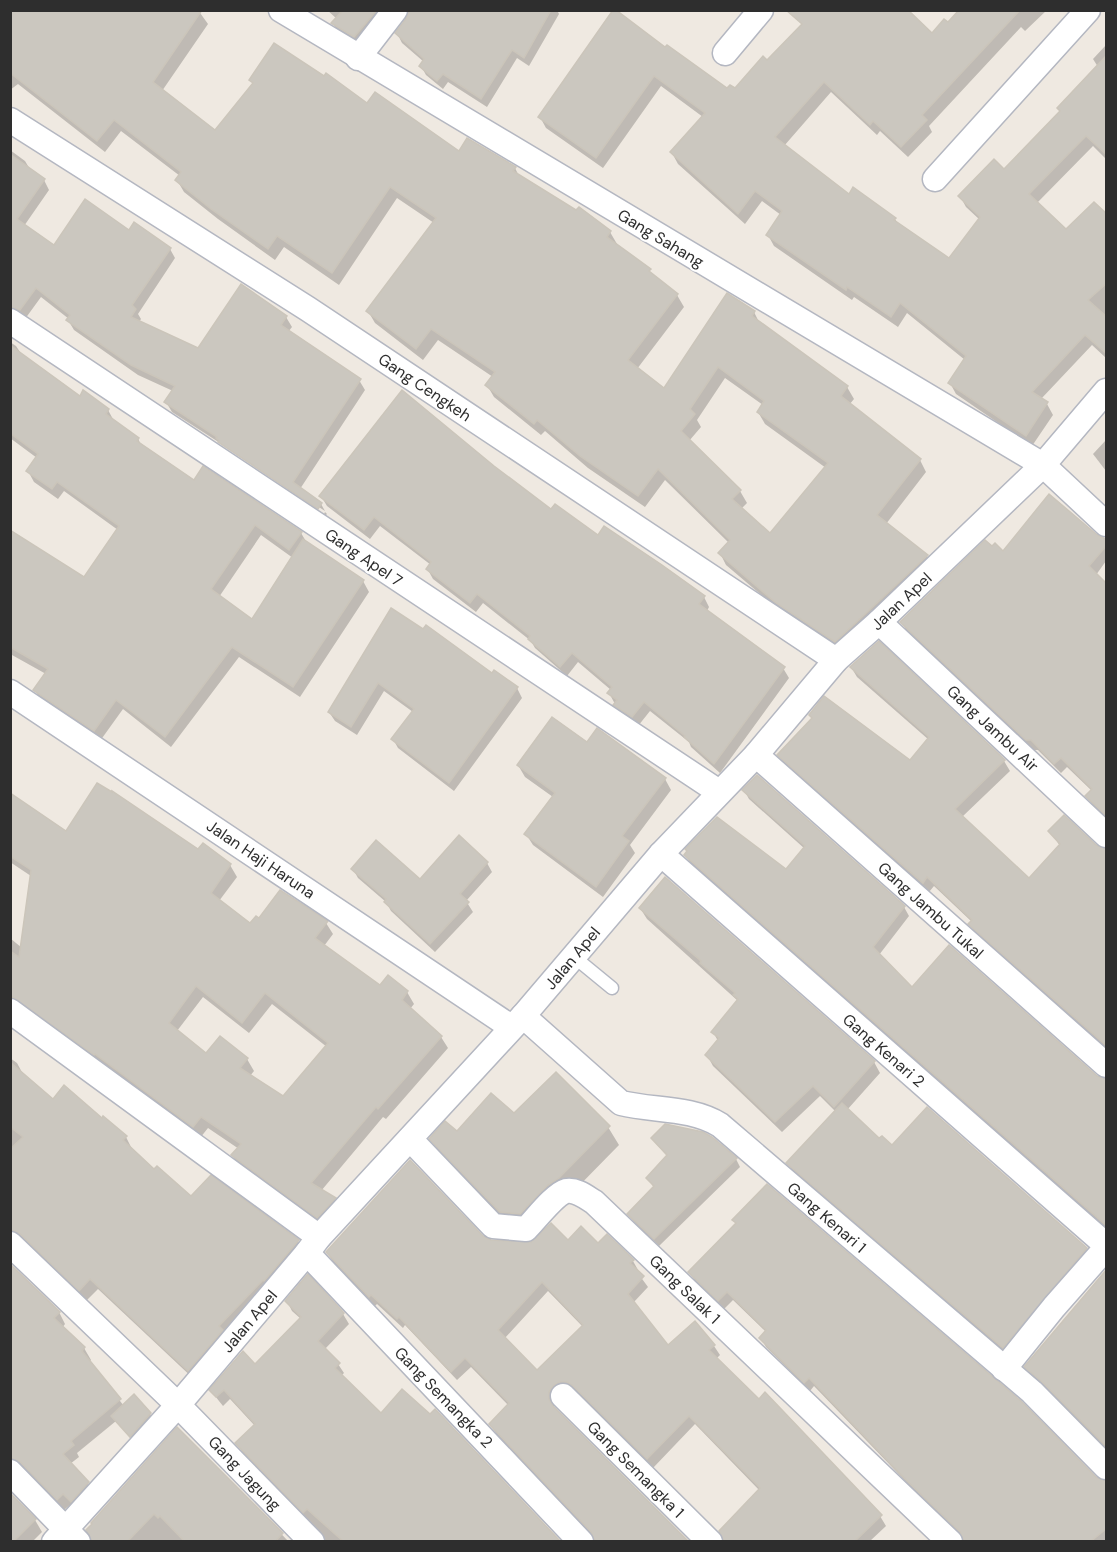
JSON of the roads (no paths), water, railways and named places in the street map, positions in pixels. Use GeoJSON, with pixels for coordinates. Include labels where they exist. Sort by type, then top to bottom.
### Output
{"type":"FeatureCollection","features":[{"type":"Feature","properties":{"kind":"street","name":"Gang Sahang"},"geometry":{"type":"LineString","coordinates":[[281,10],[1043,465],[1107,524]]}},
{"type":"Feature","properties":{"kind":"street"},"geometry":{"type":"LineString","coordinates":[[358,58],[395,10]]}},
{"type":"Feature","properties":{"kind":"street"},"geometry":{"type":"LineString","coordinates":[[725,53],[760,10]]}},
{"type":"Feature","properties":{"kind":"street"},"geometry":{"type":"LineString","coordinates":[[935,179],[1088,10]]}},
{"type":"Feature","properties":{"kind":"street","name":"Gang Cengkeh"},"geometry":{"type":"LineString","coordinates":[[10,120],[308,309],[836,660]]}},
{"type":"Feature","properties":{"kind":"street","name":"Gang Apel 7"},"geometry":{"type":"LineString","coordinates":[[10,321],[718,792]]}},
{"type":"Feature","properties":{"kind":"street","name":"Jalan Apel"},"geometry":{"type":"LineString","coordinates":[[66,1537],[313,1245],[517,1021],[661,854],[718,792],[756,755],[836,660],[879,622],[1043,465],[1107,391]]}},
{"type":"Feature","properties":{"kind":"street","name":"Gang Jambu Air"},"geometry":{"type":"LineString","coordinates":[[879,622],[1107,835]]}},
{"type":"Feature","properties":{"kind":"street","name":"Jalan Haji Haruna"},"geometry":{"type":"LineString","coordinates":[[10,692],[517,1021]]}},
{"type":"Feature","properties":{"kind":"street","name":"Gang Jambu Tukal"},"geometry":{"type":"LineString","coordinates":[[756,755],[1107,1065]]}},
{"type":"Feature","properties":{"kind":"street","name":"Gang Kenari 2"},"geometry":{"type":"LineString","coordinates":[[661,854],[1107,1247]]}},
{"type":"Feature","properties":{"kind":"street","name":"Gang Semangka 2"},"geometry":{"type":"LineString","coordinates":[[10,1011],[313,1245],[581,1542]]}},
{"type":"Feature","properties":{"kind":"street","name":"Gang Kenari 1"},"geometry":{"type":"LineString","coordinates":[[517,1021],[621,1102],[638,1107],[706,1117],[720,1125],[1032,1392],[1107,1467]]}},
{"type":"Feature","properties":{"kind":"street","name":"Gang Salak 1"},"geometry":{"type":"LineString","coordinates":[[410,1139],[493,1227],[526,1229],[558,1196],[567,1191],[579,1192],[594,1202],[950,1542]]}},
{"type":"Feature","properties":{"kind":"street","name":"Gang Jagung"},"geometry":{"type":"LineString","coordinates":[[10,1244],[178,1405],[312,1542]]}},
{"type":"Feature","properties":{"kind":"street"},"geometry":{"type":"LineString","coordinates":[[1004,1369],[1107,1247]]}},
{"type":"Feature","properties":{"kind":"street","name":"Gang Semangka 1"},"geometry":{"type":"LineString","coordinates":[[563,1396],[710,1542]]}},
{"type":"Feature","properties":{"kind":"street"},"geometry":{"type":"LineString","coordinates":[[10,1472],[66,1537]]}},
{"type":"Feature","properties":{"kind":"lane"},"geometry":{"type":"LineString","coordinates":[[573,956],[612,988]]}}]}
